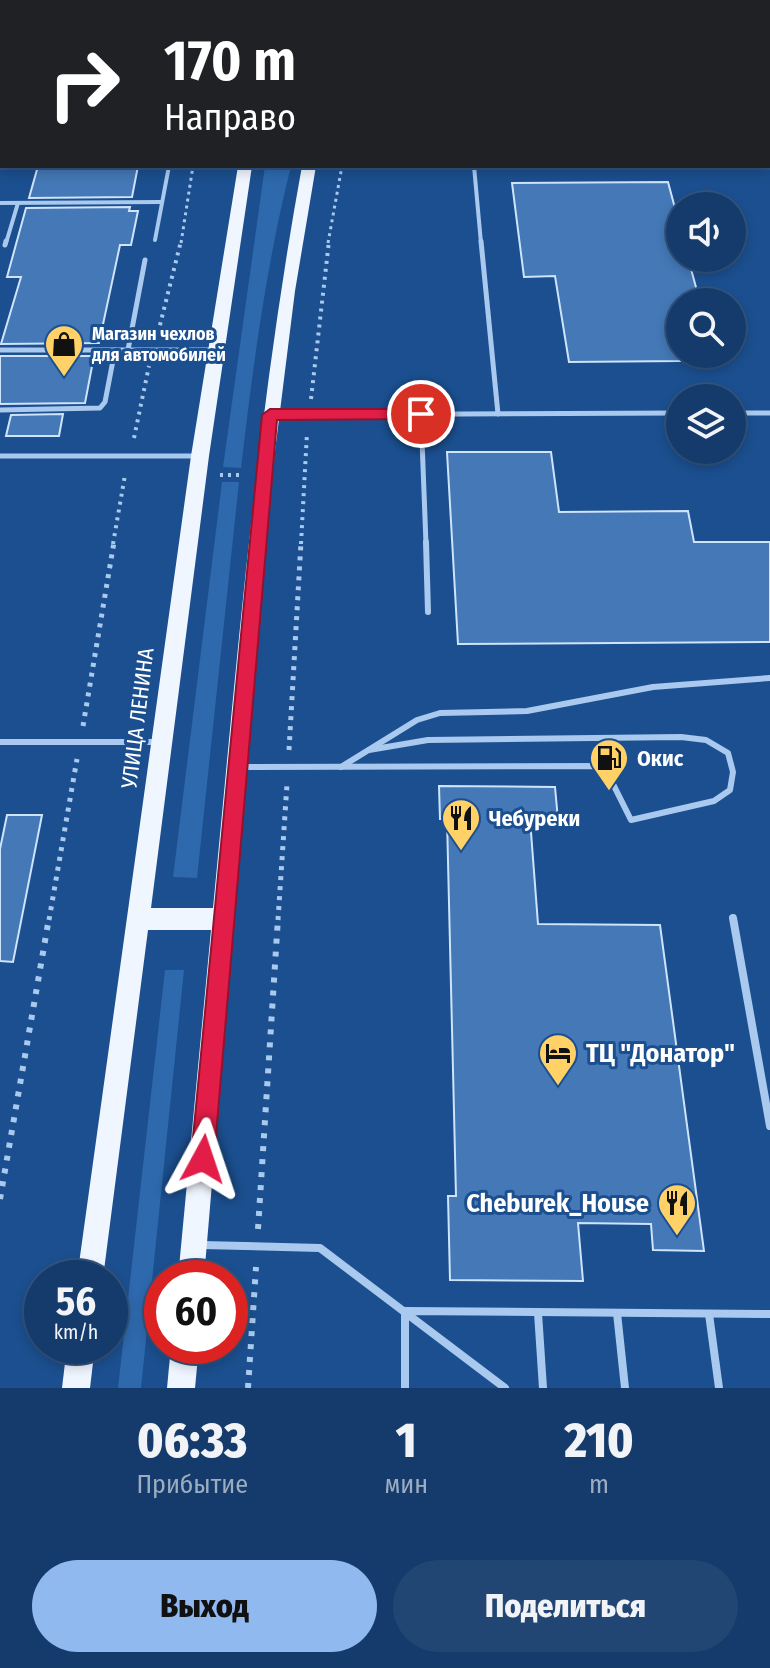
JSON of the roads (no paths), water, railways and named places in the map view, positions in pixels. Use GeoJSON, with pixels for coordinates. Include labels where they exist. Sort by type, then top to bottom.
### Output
{"type":"FeatureCollection","features":[{"type":"Feature","properties":{"kind":"main road"},"geometry":{"type":"LineString","coordinates":[[726,0],[770,0]]}},
{"type":"Feature","properties":{"kind":"main road","name":"УЛИЦА ЛЕНИНА"},"geometry":{"type":"LineString","coordinates":[[92,1260],[200,456],[245,168]]}},
{"type":"Feature","properties":{"kind":"main road"},"geometry":{"type":"LineString","coordinates":[[193,1260],[270,415],[309,168]]}},
{"type":"Feature","properties":{"kind":"main road"},"geometry":{"type":"LineString","coordinates":[[139,919],[223,919]]}},
{"type":"Feature","properties":{"kind":"main road"},"geometry":{"type":"LineString","coordinates":[[76,1388],[79,1364]]}},
{"type":"Feature","properties":{"kind":"main road"},"geometry":{"type":"LineString","coordinates":[[181,1388],[183,1364]]}},
{"type":"Feature","properties":{"kind":"lane"},"geometry":{"type":"LineString","coordinates":[[155,240],[169,168]]}},
{"type":"Feature","properties":{"kind":"lane"},"geometry":{"type":"LineString","coordinates":[[474,168],[498,414]]}},
{"type":"Feature","properties":{"kind":"lane"},"geometry":{"type":"LineString","coordinates":[[0,203],[162,202]]}},
{"type":"Feature","properties":{"kind":"lane"},"geometry":{"type":"LineString","coordinates":[[5,245],[18,203]]}},
{"type":"Feature","properties":{"kind":"lane"},"geometry":{"type":"LineString","coordinates":[[128,350],[145,260]]}},
{"type":"Feature","properties":{"kind":"lane"},"geometry":{"type":"LineString","coordinates":[[0,350],[217,350]]}},
{"type":"Feature","properties":{"kind":"lane"},"geometry":{"type":"LineString","coordinates":[[0,410],[100,408],[105,402],[115,350]]}},
{"type":"Feature","properties":{"kind":"lane"},"geometry":{"type":"LineString","coordinates":[[270,415],[666,413]]}},
{"type":"Feature","properties":{"kind":"lane"},"geometry":{"type":"LineString","coordinates":[[746,413],[770,413]]}},
{"type":"Feature","properties":{"kind":"lane"},"geometry":{"type":"LineString","coordinates":[[421,414],[428,612]]}},
{"type":"Feature","properties":{"kind":"lane"},"geometry":{"type":"LineString","coordinates":[[0,456],[200,456]]}},
{"type":"Feature","properties":{"kind":"lane"},"geometry":{"type":"LineString","coordinates":[[338,769],[417,720],[440,713],[527,711],[653,687],[770,678]]}},
{"type":"Feature","properties":{"kind":"lane"},"geometry":{"type":"LineString","coordinates":[[237,767],[604,766],[631,820],[714,801],[730,790],[733,772],[728,753],[706,740],[681,737],[428,740],[369,750]]}},
{"type":"Feature","properties":{"kind":"lane"},"geometry":{"type":"LineString","coordinates":[[0,742],[162,742]]}},
{"type":"Feature","properties":{"kind":"lane"},"geometry":{"type":"LineString","coordinates":[[733,918],[770,1126]]}},
{"type":"Feature","properties":{"kind":"lane"},"geometry":{"type":"LineString","coordinates":[[194,1245],[320,1248],[505,1388]]}},
{"type":"Feature","properties":{"kind":"lane"},"geometry":{"type":"LineString","coordinates":[[405,1311],[770,1314]]}},
{"type":"Feature","properties":{"kind":"lane"},"geometry":{"type":"LineString","coordinates":[[405,1311],[405,1388]]}},
{"type":"Feature","properties":{"kind":"lane"},"geometry":{"type":"LineString","coordinates":[[538,1313],[543,1388]]}},
{"type":"Feature","properties":{"kind":"lane"},"geometry":{"type":"LineString","coordinates":[[617,1313],[625,1388]]}},
{"type":"Feature","properties":{"kind":"lane"},"geometry":{"type":"LineString","coordinates":[[709,1314],[719,1388]]}},
{"type":"Feature","properties":{"kind":"place","name":"Магазин чехлов для автомобилей"},"geometry":{"type":"Point","coordinates":[64,378]}},
{"type":"Feature","properties":{"kind":"place","name":"Окис"},"geometry":{"type":"Point","coordinates":[609,792]}},
{"type":"Feature","properties":{"kind":"place","name":"Чебуреки"},"geometry":{"type":"Point","coordinates":[461,852]}},
{"type":"Feature","properties":{"kind":"place","name":"ТЦ \"Донатор\""},"geometry":{"type":"Point","coordinates":[558,1087]}},
{"type":"Feature","properties":{"kind":"place","name":"Cheburek_House"},"geometry":{"type":"Point","coordinates":[677,1237]}}]}
